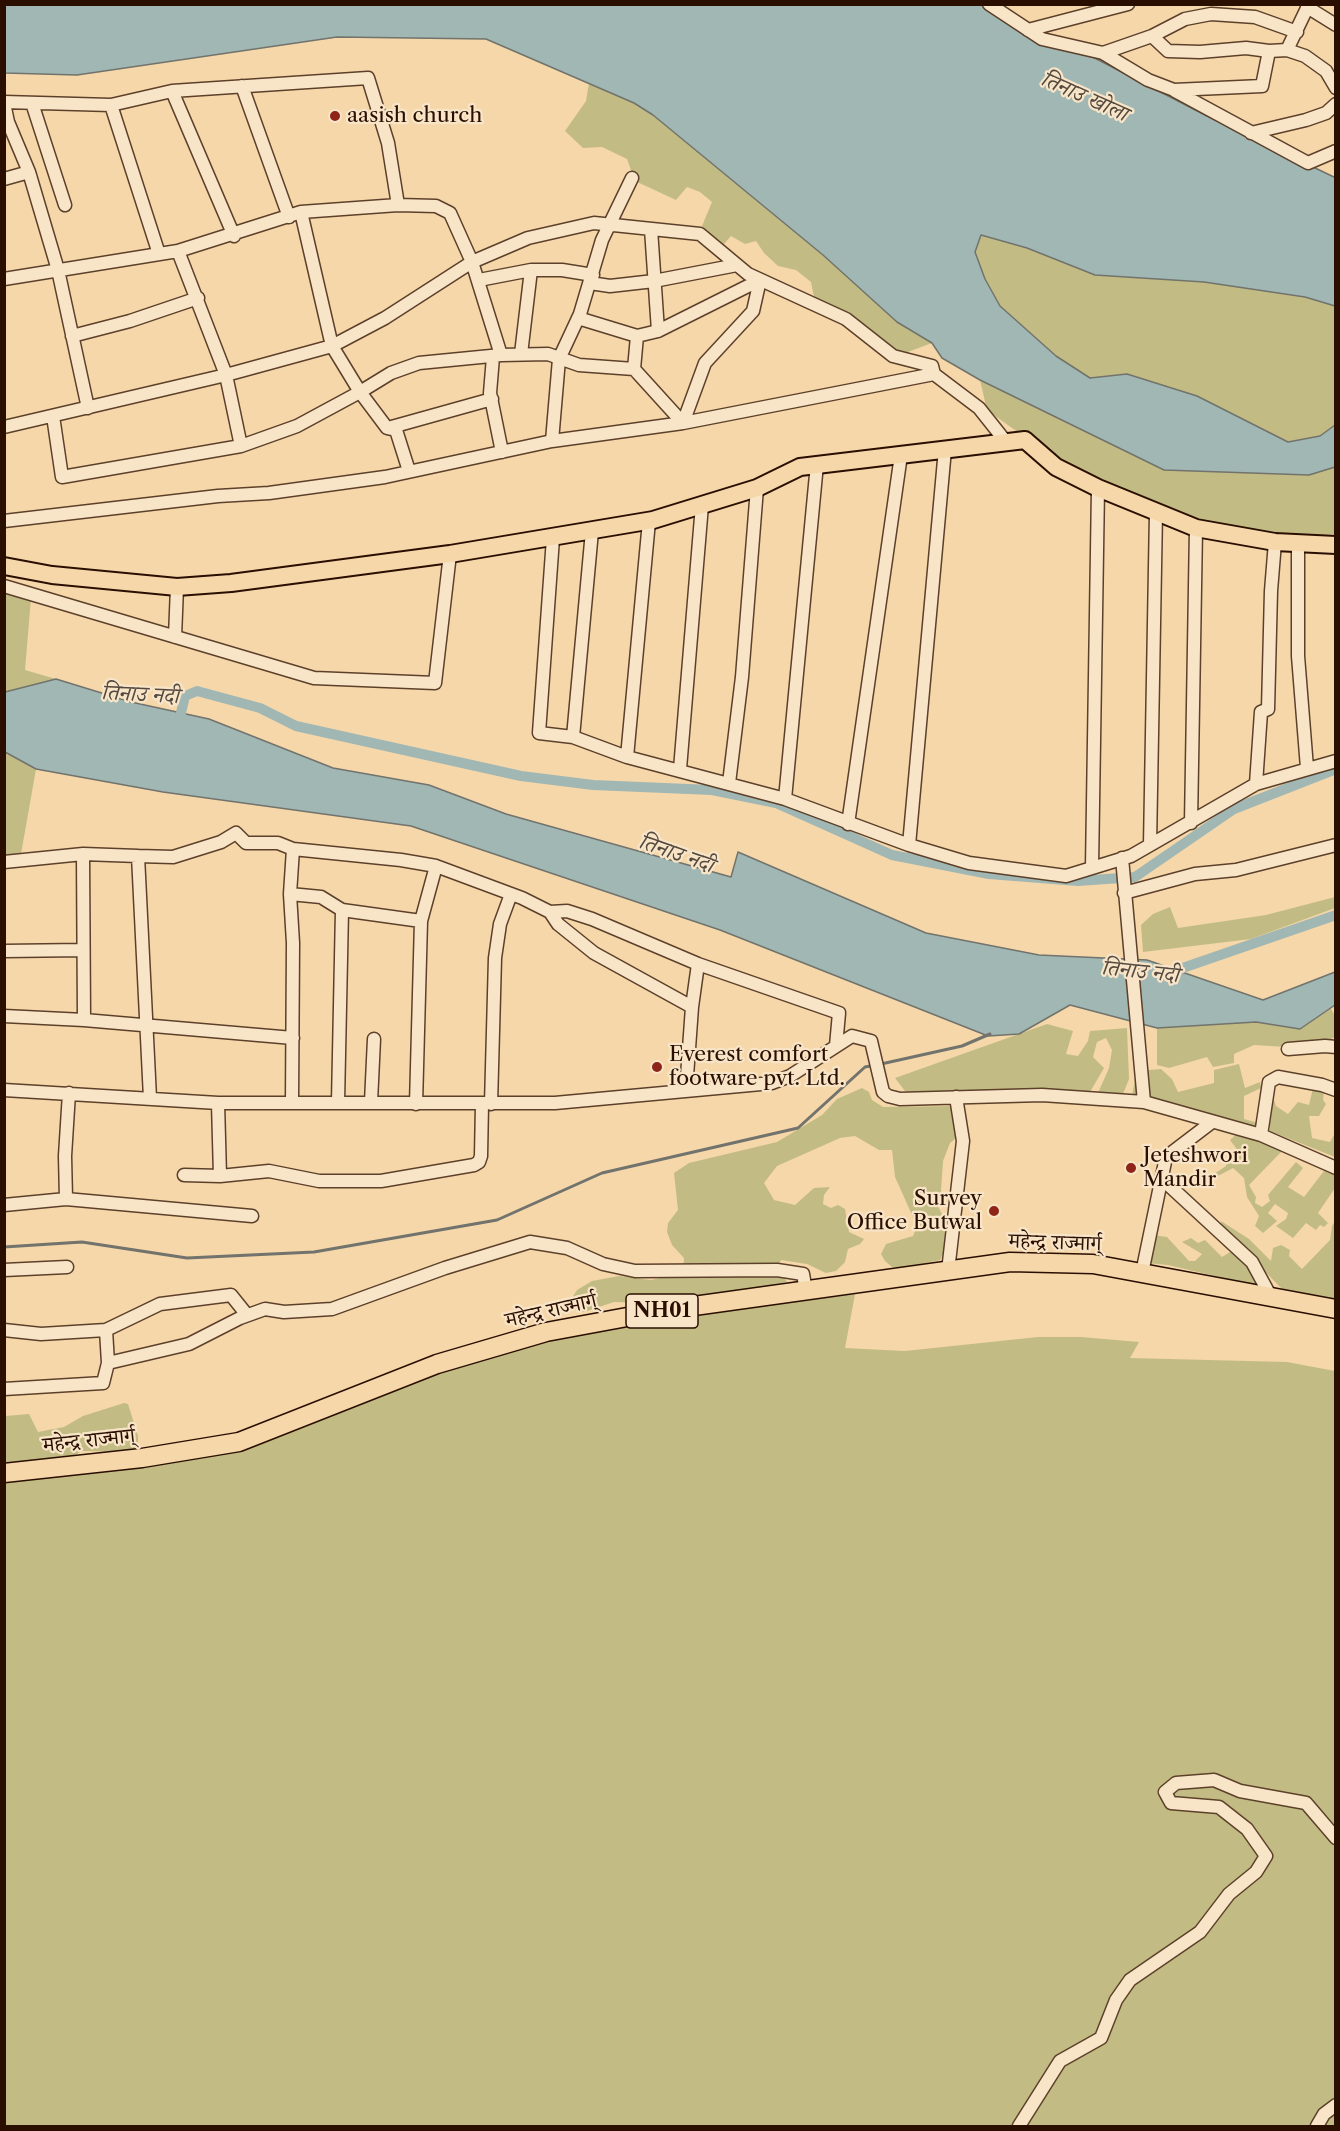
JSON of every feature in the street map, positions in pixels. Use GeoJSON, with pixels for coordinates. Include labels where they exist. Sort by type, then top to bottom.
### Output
{"type":"FeatureCollection","features":[{"type":"Feature","properties":{"kind":"highway","name":"महेन्द्र राज्मार्ग्"},"geometry":{"type":"LineString","coordinates":[[4,1473],[142,1458],[239,1442],[437,1364],[546,1332],[665,1310],[1010,1262],[1093,1264],[1335,1309]]}},
{"type":"Feature","properties":{"kind":"main road"},"geometry":{"type":"LineString","coordinates":[[4,566],[51,575],[177,587],[231,583],[450,554],[650,521],[757,488],[800,467],[1025,440],[1056,467],[1098,488],[1196,528],[1275,542],[1335,545]]}},
{"type":"Feature","properties":{"kind":"street"},"geometry":{"type":"LineString","coordinates":[[989,4],[1028,30],[1050,41],[1103,53],[1148,80],[1174,90],[1308,163],[1335,151]]}},
{"type":"Feature","properties":{"kind":"street"},"geometry":{"type":"LineString","coordinates":[[1028,30],[1128,4]]}},
{"type":"Feature","properties":{"kind":"street"},"geometry":{"type":"LineString","coordinates":[[1287,50],[1308,6],[1335,25]]}},
{"type":"Feature","properties":{"kind":"street"},"geometry":{"type":"LineString","coordinates":[[1103,53],[1152,36],[1185,19],[1211,14],[1255,17],[1297,32]]}},
{"type":"Feature","properties":{"kind":"street"},"geometry":{"type":"LineString","coordinates":[[1152,36],[1168,51],[1200,52],[1246,48],[1269,51],[1287,50],[1305,56],[1326,70],[1335,88]]}},
{"type":"Feature","properties":{"kind":"street"},"geometry":{"type":"LineString","coordinates":[[1174,90],[1262,86],[1269,51]]}},
{"type":"Feature","properties":{"kind":"street"},"geometry":{"type":"LineString","coordinates":[[88,408],[58,270],[29,172],[6,123],[4,103],[111,105],[172,91],[368,78],[388,143],[398,205]]}},
{"type":"Feature","properties":{"kind":"street"},"geometry":{"type":"LineString","coordinates":[[242,86],[289,218]]}},
{"type":"Feature","properties":{"kind":"street"},"geometry":{"type":"LineString","coordinates":[[172,91],[234,236]]}},
{"type":"Feature","properties":{"kind":"street"},"geometry":{"type":"LineString","coordinates":[[32,103],[65,205]]}},
{"type":"Feature","properties":{"kind":"street"},"geometry":{"type":"LineString","coordinates":[[1251,133],[1306,120],[1326,112],[1335,104]]}},
{"type":"Feature","properties":{"kind":"street"},"geometry":{"type":"LineString","coordinates":[[111,105],[159,254]]}},
{"type":"Feature","properties":{"kind":"street"},"geometry":{"type":"LineString","coordinates":[[4,179],[29,172]]}},
{"type":"Feature","properties":{"kind":"street"},"geometry":{"type":"LineString","coordinates":[[552,441],[559,359],[578,318],[609,224],[632,178]]}},
{"type":"Feature","properties":{"kind":"street"},"geometry":{"type":"LineString","coordinates":[[4,279],[178,251],[234,236],[301,212],[398,205],[436,206],[450,213],[479,280],[497,356],[490,383],[502,452]]}},
{"type":"Feature","properties":{"kind":"street"},"geometry":{"type":"LineString","coordinates":[[301,212],[332,346],[360,392],[387,428],[396,430],[409,471]]}},
{"type":"Feature","properties":{"kind":"street"},"geometry":{"type":"LineString","coordinates":[[4,427],[226,375],[332,346],[385,318],[472,262],[528,238],[594,223],[700,234],[737,265],[760,280],[846,319],[894,356],[932,366],[934,374],[978,408],[1006,442]]}},
{"type":"Feature","properties":{"kind":"street"},"geometry":{"type":"LineString","coordinates":[[651,229],[658,331]]}},
{"type":"Feature","properties":{"kind":"street"},"geometry":{"type":"LineString","coordinates":[[178,251],[226,375],[241,446]]}},
{"type":"Feature","properties":{"kind":"street"},"geometry":{"type":"LineString","coordinates":[[479,280],[531,270],[562,270],[610,286],[654,281],[737,265]]}},
{"type":"Feature","properties":{"kind":"street"},"geometry":{"type":"LineString","coordinates":[[521,354],[531,270]]}},
{"type":"Feature","properties":{"kind":"street"},"geometry":{"type":"LineString","coordinates":[[578,318],[637,336],[658,331],[760,280]]}},
{"type":"Feature","properties":{"kind":"street"},"geometry":{"type":"LineString","coordinates":[[683,423],[705,363],[753,311],[760,280]]}},
{"type":"Feature","properties":{"kind":"street"},"geometry":{"type":"LineString","coordinates":[[72,336],[130,321],[198,298]]}},
{"type":"Feature","properties":{"kind":"street"},"geometry":{"type":"LineString","coordinates":[[634,369],[637,336]]}},
{"type":"Feature","properties":{"kind":"street"},"geometry":{"type":"LineString","coordinates":[[52,416],[62,477],[241,446],[297,426],[391,373],[419,363],[521,354],[548,354],[579,365],[634,369],[683,423]]}},
{"type":"Feature","properties":{"kind":"street"},"geometry":{"type":"LineString","coordinates":[[4,521],[218,496],[269,493],[409,471],[552,441],[683,423],[934,374]]}},
{"type":"Feature","properties":{"kind":"street"},"geometry":{"type":"LineString","coordinates":[[387,428],[492,399]]}},
{"type":"Feature","properties":{"kind":"street"},"geometry":{"type":"LineString","coordinates":[[909,845],[945,448]]}},
{"type":"Feature","properties":{"kind":"street"},"geometry":{"type":"LineString","coordinates":[[848,824],[901,455]]}},
{"type":"Feature","properties":{"kind":"street"},"geometry":{"type":"LineString","coordinates":[[785,800],[817,464]]}},
{"type":"Feature","properties":{"kind":"street"},"geometry":{"type":"LineString","coordinates":[[729,783],[742,677],[757,488]]}},
{"type":"Feature","properties":{"kind":"street"},"geometry":{"type":"LineString","coordinates":[[1092,867],[1098,488]]}},
{"type":"Feature","properties":{"kind":"street"},"geometry":{"type":"LineString","coordinates":[[680,770],[702,505]]}},
{"type":"Feature","properties":{"kind":"street"},"geometry":{"type":"LineString","coordinates":[[1150,845],[1156,512]]}},
{"type":"Feature","properties":{"kind":"street"},"geometry":{"type":"LineString","coordinates":[[627,757],[650,521]]}},
{"type":"Feature","properties":{"kind":"street"},"geometry":{"type":"LineString","coordinates":[[1191,823],[1196,528]]}},
{"type":"Feature","properties":{"kind":"street"},"geometry":{"type":"LineString","coordinates":[[573,737],[592,531]]}},
{"type":"Feature","properties":{"kind":"street"},"geometry":{"type":"LineString","coordinates":[[553,538],[539,733],[573,737],[627,757],[729,783],[785,800],[909,845],[969,863],[1066,876],[1122,858],[1150,845],[1256,784],[1335,761]]}},
{"type":"Feature","properties":{"kind":"street"},"geometry":{"type":"LineString","coordinates":[[1256,784],[1261,712],[1268,709],[1271,591],[1275,542]]}},
{"type":"Feature","properties":{"kind":"street"},"geometry":{"type":"LineString","coordinates":[[1298,544],[1298,656],[1307,768]]}},
{"type":"Feature","properties":{"kind":"street"},"geometry":{"type":"LineString","coordinates":[[4,586],[314,678],[435,683],[450,554]]}},
{"type":"Feature","properties":{"kind":"street"},"geometry":{"type":"LineString","coordinates":[[176,637],[177,587]]}},
{"type":"Feature","properties":{"kind":"street"},"geometry":{"type":"LineString","coordinates":[[4,862],[83,854],[173,857],[221,842],[236,833],[246,843],[278,843],[293,849],[401,860],[436,866],[511,894],[550,912],[567,911],[591,919],[698,964],[839,1013],[836,1046]]}},
{"type":"Feature","properties":{"kind":"street"},"geometry":{"type":"LineString","coordinates":[[1124,893],[1195,874],[1236,870],[1335,845]]}},
{"type":"Feature","properties":{"kind":"street"},"geometry":{"type":"LineString","coordinates":[[292,1103],[293,943],[290,894],[293,849]]}},
{"type":"Feature","properties":{"kind":"street"},"geometry":{"type":"LineString","coordinates":[[83,854],[84,1020]]}},
{"type":"Feature","properties":{"kind":"street"},"geometry":{"type":"LineString","coordinates":[[138,856],[150,1098]]}},
{"type":"Feature","properties":{"kind":"street"},"geometry":{"type":"LineString","coordinates":[[1122,858],[1144,1102]]}},
{"type":"Feature","properties":{"kind":"street"},"geometry":{"type":"LineString","coordinates":[[417,1104],[421,921],[436,866]]}},
{"type":"Feature","properties":{"kind":"street"},"geometry":{"type":"LineString","coordinates":[[290,894],[321,897],[342,910],[421,921]]}},
{"type":"Feature","properties":{"kind":"street"},"geometry":{"type":"LineString","coordinates":[[184,1175],[220,1176],[269,1171],[319,1181],[381,1181],[474,1165],[479,1162],[487,1104],[495,958],[500,924],[511,894]]}},
{"type":"Feature","properties":{"kind":"street"},"geometry":{"type":"LineString","coordinates":[[338,1102],[342,910]]}},
{"type":"Feature","properties":{"kind":"street"},"geometry":{"type":"LineString","coordinates":[[550,912],[558,924],[594,953],[692,1007]]}},
{"type":"Feature","properties":{"kind":"street"},"geometry":{"type":"LineString","coordinates":[[4,951],[83,950]]}},
{"type":"Feature","properties":{"kind":"street"},"geometry":{"type":"LineString","coordinates":[[686,1090],[692,1007],[698,964]]}},
{"type":"Feature","properties":{"kind":"street"},"geometry":{"type":"LineString","coordinates":[[4,1017],[84,1020],[292,1038]]}},
{"type":"Feature","properties":{"kind":"street"},"geometry":{"type":"LineString","coordinates":[[4,1090],[218,1103],[555,1103],[772,1083],[790,1076],[852,1036],[871,1041],[883,1092],[888,1096],[900,1099],[1042,1095],[1144,1102],[1261,1135],[1335,1168]]}},
{"type":"Feature","properties":{"kind":"street"},"geometry":{"type":"LineString","coordinates":[[371,1102],[374,1039]]}},
{"type":"Feature","properties":{"kind":"street"},"geometry":{"type":"LineString","coordinates":[[1288,1049],[1335,1047]]}},
{"type":"Feature","properties":{"kind":"street"},"geometry":{"type":"LineString","coordinates":[[1261,1135],[1269,1082],[1278,1077],[1322,1085],[1335,1090]]}},
{"type":"Feature","properties":{"kind":"street"},"geometry":{"type":"LineString","coordinates":[[66,1199],[65,1156],[69,1093]]}},
{"type":"Feature","properties":{"kind":"street"},"geometry":{"type":"LineString","coordinates":[[948,1271],[963,1141],[956,1097]]}},
{"type":"Feature","properties":{"kind":"street"},"geometry":{"type":"LineString","coordinates":[[218,1103],[220,1176]]}},
{"type":"Feature","properties":{"kind":"street"},"geometry":{"type":"LineString","coordinates":[[1142,1273],[1166,1157],[1212,1122]]}},
{"type":"Feature","properties":{"kind":"street"},"geometry":{"type":"LineString","coordinates":[[1161,1178],[1252,1262],[1272,1297]]}},
{"type":"Feature","properties":{"kind":"street"},"geometry":{"type":"LineString","coordinates":[[4,1205],[66,1199],[162,1205],[252,1216]]}},
{"type":"Feature","properties":{"kind":"street"},"geometry":{"type":"LineString","coordinates":[[108,1363],[189,1344],[247,1315],[265,1309],[284,1312],[332,1309],[445,1268],[530,1242],[567,1248],[603,1264],[635,1271],[777,1270],[802,1274],[806,1291]]}},
{"type":"Feature","properties":{"kind":"street"},"geometry":{"type":"LineString","coordinates":[[4,1270],[67,1267]]}},
{"type":"Feature","properties":{"kind":"street"},"geometry":{"type":"LineString","coordinates":[[4,1330],[41,1334],[106,1330],[160,1304],[231,1295],[247,1315]]}},
{"type":"Feature","properties":{"kind":"street"},"geometry":{"type":"LineString","coordinates":[[4,1389],[99,1385],[106,1379],[108,1363],[106,1330]]}},
{"type":"Feature","properties":{"kind":"street"},"geometry":{"type":"LineString","coordinates":[[1019,2127],[1060,2061],[1101,2038],[1116,2000],[1130,1980],[1200,1932],[1229,1894],[1256,1872],[1266,1856],[1247,1830],[1219,1807],[1171,1803],[1165,1792],[1176,1783],[1214,1780],[1240,1791],[1306,1803],[1335,1838]]}},
{"type":"Feature","properties":{"kind":"street"},"geometry":{"type":"LineString","coordinates":[[1317,2127],[1324,2114],[1335,2105]]}},
{"type":"Feature","properties":{"kind":"shaded area"},"geometry":{"type":"Polygon","coordinates":[[[589,83],[634,103],[653,115],[823,255],[897,322],[932,343],[905,353],[887,346],[859,323],[814,297],[811,282],[796,270],[778,266],[764,253],[756,241],[745,244],[731,236],[724,244],[702,226],[712,202],[700,192],[687,187],[676,200],[635,181],[627,159],[602,147],[583,148],[565,131],[586,101],[589,83]]]}},
{"type":"Feature","properties":{"kind":"shaded area"},"geometry":{"type":"Polygon","coordinates":[[[981,235],[1027,248],[1095,275],[1204,282],[1305,297],[1335,306],[1335,425],[1320,436],[1288,442],[1197,396],[1127,374],[1090,378],[1056,356],[1000,306],[985,279],[975,252],[981,235]]]}},
{"type":"Feature","properties":{"kind":"shaded area"},"geometry":{"type":"Polygon","coordinates":[[[980,380],[1164,470],[1309,475],[1335,467],[1335,534],[1301,538],[1220,527],[1072,471],[987,410],[980,380]]]}},
{"type":"Feature","properties":{"kind":"shaded area"},"geometry":{"type":"Polygon","coordinates":[[[5,592],[31,598],[25,670],[56,679],[5,692],[5,592]]]}},
{"type":"Feature","properties":{"kind":"shaded area"},"geometry":{"type":"Polygon","coordinates":[[[5,752],[36,769],[21,854],[5,857],[5,752]]]}},
{"type":"Feature","properties":{"kind":"shaded area"},"geometry":{"type":"Polygon","coordinates":[[[1335,897],[1335,908],[1251,939],[1143,952],[1141,925],[1153,914],[1170,907],[1178,928],[1266,915],[1335,897]]]}},
{"type":"Feature","properties":{"kind":"shaded area"},"geometry":{"type":"Polygon","coordinates":[[[1330,1007],[1335,1016],[1335,1037],[1327,1041],[1286,1047],[1254,1045],[1234,1054],[1234,1063],[1213,1067],[1207,1057],[1169,1068],[1157,1065],[1157,1028],[1256,1022],[1300,1029],[1330,1007]]]}},
{"type":"Feature","properties":{"kind":"shaded area"},"geometry":{"type":"Polygon","coordinates":[[[1047,1024],[1073,1031],[1066,1054],[1078,1056],[1088,1041],[1090,1031],[1127,1028],[1129,1079],[1123,1094],[1098,1093],[1109,1068],[1112,1050],[1106,1038],[1097,1042],[1093,1057],[1104,1068],[1090,1092],[1017,1091],[908,1095],[895,1078],[1047,1024]]]}},
{"type":"Feature","properties":{"kind":"shaded area"},"geometry":{"type":"Polygon","coordinates":[[[1239,1064],[1245,1088],[1260,1082],[1261,1088],[1244,1096],[1244,1119],[1258,1123],[1255,1129],[1132,1095],[1137,1071],[1161,1069],[1172,1079],[1178,1092],[1214,1083],[1214,1070],[1239,1064]]]}},
{"type":"Feature","properties":{"kind":"shaded area"},"geometry":{"type":"Polygon","coordinates":[[[862,1088],[869,1092],[872,1100],[883,1107],[952,1106],[956,1138],[950,1143],[943,1161],[941,1191],[936,1203],[947,1223],[949,1243],[940,1260],[902,1268],[892,1267],[885,1261],[881,1254],[886,1244],[913,1236],[917,1226],[895,1177],[892,1150],[879,1150],[855,1136],[840,1138],[777,1166],[764,1183],[774,1200],[795,1205],[814,1188],[830,1187],[824,1195],[823,1204],[831,1208],[838,1205],[845,1209],[849,1232],[864,1239],[860,1244],[848,1249],[845,1262],[836,1271],[826,1273],[807,1264],[781,1260],[778,1267],[787,1282],[647,1303],[614,1302],[584,1312],[572,1309],[570,1301],[577,1290],[592,1281],[619,1276],[651,1280],[683,1273],[684,1258],[672,1245],[667,1232],[668,1223],[678,1210],[674,1173],[689,1163],[777,1142],[822,1115],[837,1099],[862,1088]]]}},
{"type":"Feature","properties":{"kind":"shaded area"},"geometry":{"type":"Polygon","coordinates":[[[1313,1088],[1324,1091],[1323,1100],[1326,1104],[1319,1116],[1309,1116],[1312,1138],[1330,1142],[1335,1133],[1335,1157],[1270,1131],[1269,1106],[1272,1094],[1276,1106],[1288,1114],[1298,1102],[1309,1105],[1313,1088]]]}},
{"type":"Feature","properties":{"kind":"shaded area"},"geometry":{"type":"Polygon","coordinates":[[[1239,1132],[1283,1150],[1249,1185],[1256,1197],[1255,1203],[1262,1207],[1270,1201],[1268,1195],[1296,1162],[1303,1168],[1288,1187],[1304,1197],[1324,1171],[1335,1175],[1335,1188],[1318,1213],[1328,1223],[1324,1227],[1320,1225],[1316,1230],[1306,1223],[1293,1238],[1276,1226],[1286,1219],[1288,1213],[1275,1204],[1268,1213],[1277,1221],[1263,1233],[1255,1226],[1259,1216],[1247,1197],[1244,1178],[1233,1168],[1216,1177],[1214,1174],[1226,1166],[1226,1160],[1236,1148],[1230,1140],[1239,1132]]]}},
{"type":"Feature","properties":{"kind":"shaded area"},"geometry":{"type":"Polygon","coordinates":[[[1221,1221],[1249,1239],[1271,1261],[1273,1248],[1281,1245],[1290,1250],[1289,1256],[1302,1269],[1330,1240],[1335,1221],[1335,1299],[1287,1294],[1222,1228],[1221,1221]]]}},
{"type":"Feature","properties":{"kind":"shaded area"},"geometry":{"type":"Polygon","coordinates":[[[1153,1235],[1167,1237],[1189,1261],[1195,1261],[1202,1254],[1182,1242],[1191,1238],[1198,1243],[1205,1240],[1222,1257],[1235,1249],[1257,1275],[1257,1286],[1168,1265],[1147,1263],[1153,1235]]]}},
{"type":"Feature","properties":{"kind":"shaded area"},"geometry":{"type":"Polygon","coordinates":[[[855,1294],[845,1348],[905,1351],[1038,1337],[1081,1337],[1139,1342],[1130,1358],[1287,1362],[1335,1371],[1335,2126],[5,2126],[4,1482],[166,1461],[237,1449],[311,1424],[470,1361],[582,1330],[855,1294]]]}},
{"type":"Feature","properties":{"kind":"shaded area"},"geometry":{"type":"Polygon","coordinates":[[[124,1403],[128,1404],[138,1436],[138,1445],[132,1452],[82,1451],[67,1460],[5,1463],[5,1416],[29,1414],[38,1432],[64,1427],[83,1416],[124,1403]]]}},
{"type":"Feature","properties":{"kind":"water","name":"तिनाउ खोला"},"geometry":{"type":"Polygon","coordinates":[[[5,5],[992,5],[1207,116],[1336,178],[1335,306],[1305,297],[1204,282],[1095,275],[1027,248],[981,235],[975,252],[985,279],[1000,306],[1056,356],[1090,378],[1127,374],[1197,396],[1288,442],[1320,436],[1335,425],[1335,467],[1309,475],[1164,470],[980,380],[942,358],[932,343],[897,322],[823,255],[653,115],[634,103],[486,39],[337,37],[77,75],[5,73],[5,5]]]}},
{"type":"Feature","properties":{"kind":"water","name":"तिनाउ नदी"},"geometry":{"type":"Polygon","coordinates":[[[56,679],[131,702],[209,719],[333,768],[429,785],[506,814],[731,877],[738,852],[926,933],[1039,955],[1147,960],[1263,1000],[1335,972],[1335,1005],[1300,1029],[1256,1022],[1157,1028],[1070,1005],[1019,1034],[988,1036],[720,930],[411,826],[163,792],[36,769],[5,752],[5,692],[56,679]]]}},
{"type":"Feature","properties":{"kind":"waterway","name":"तिनाउ नदी"},"geometry":{"type":"LineString","coordinates":[[180,717],[185,696],[197,691],[260,708],[296,726],[521,776],[593,785],[712,790],[776,803],[892,855],[989,874],[1078,881],[1135,877],[1234,809],[1336,769]]}},
{"type":"Feature","properties":{"kind":"waterway","name":"तिनाउ नदी"},"geometry":{"type":"LineString","coordinates":[[1166,978],[1171,972],[1336,915]]}},
{"type":"Feature","properties":{"kind":"waterway"},"geometry":{"type":"LineString","coordinates":[[881,1064],[962,1046],[990,1034]]}},
{"type":"Feature","properties":{"kind":"waterway"},"geometry":{"type":"LineString","coordinates":[[4,1247],[82,1242],[187,1258],[314,1252],[497,1220],[602,1173],[798,1128],[865,1067],[875,1065]]}},
{"type":"Feature","properties":{"kind":"place","name":"aasish church"},"geometry":{"type":"Point","coordinates":[335,116]}},
{"type":"Feature","properties":{"kind":"place","name":"Everest comfort footware pvt. Ltd."},"geometry":{"type":"Point","coordinates":[657,1067]}},
{"type":"Feature","properties":{"kind":"place","name":"Jeteshwori Mandir"},"geometry":{"type":"Point","coordinates":[1131,1168]}},
{"type":"Feature","properties":{"kind":"place","name":"Survey Office Butwal"},"geometry":{"type":"Point","coordinates":[994,1211]}}]}
